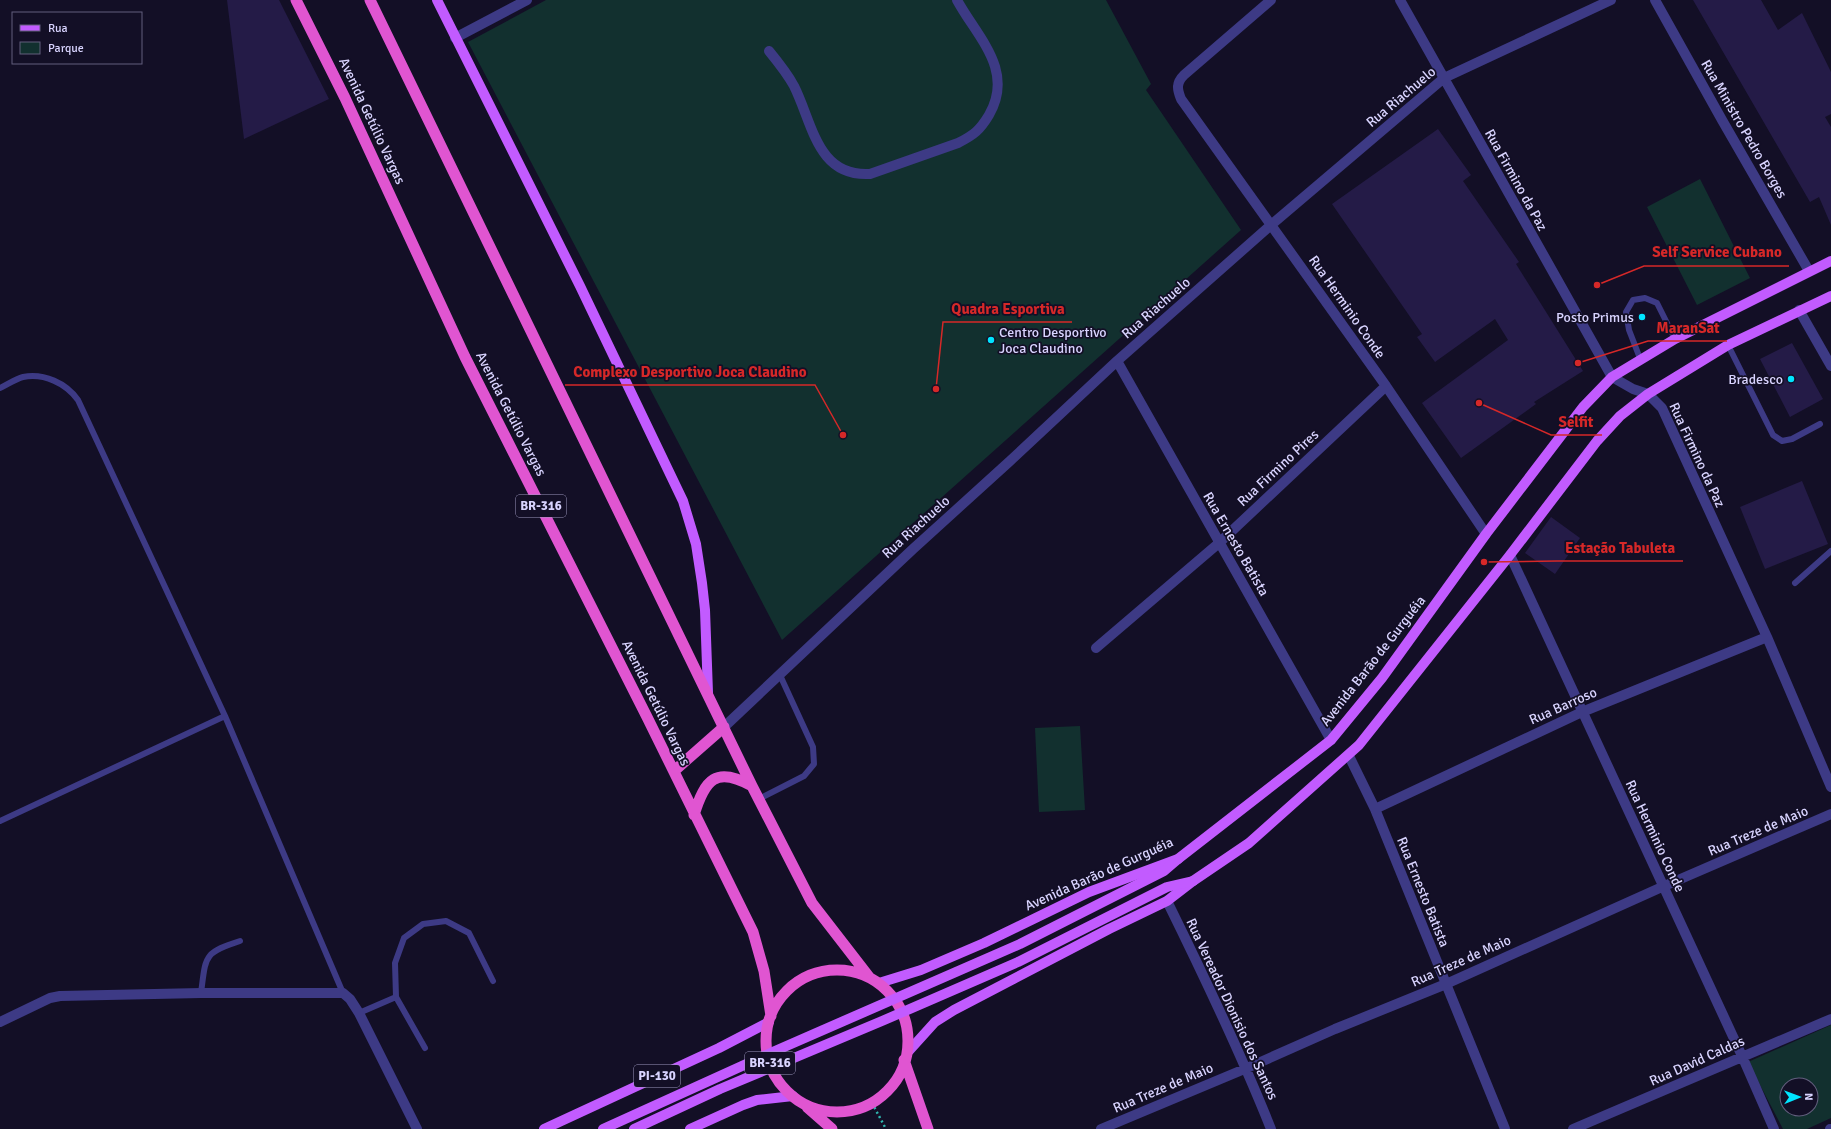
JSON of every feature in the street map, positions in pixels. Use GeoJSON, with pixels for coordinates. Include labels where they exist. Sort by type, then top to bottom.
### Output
{"type":"FeatureCollection","features":[{"type":"Feature","properties":{"kind":"highway","name":"Avenida Getúlio Vargas"},"geometry":{"type":"LineString","coordinates":[[296,0],[345,98],[465,357],[753,932],[764,971],[770,1019],[766,1043],[770,1063],[779,1081],[795,1098],[832,1129]]}},
{"type":"Feature","properties":{"kind":"highway","name":"BR-316"},"geometry":{"type":"LineString","coordinates":[[370,0],[752,786],[812,903],[874,981]]}},
{"type":"Feature","properties":{"kind":"highway"},"geometry":{"type":"LineString","coordinates":[[674,772],[724,727]]}},
{"type":"Feature","properties":{"kind":"highway"},"geometry":{"type":"LineString","coordinates":[[694,815],[701,792],[705,786],[716,779],[732,776],[752,786]]}},
{"type":"Feature","properties":{"kind":"highway","name":"BR-316"},"geometry":{"type":"LineString","coordinates":[[770,1019],[774,1008],[783,995],[800,980],[822,971],[845,970],[863,974],[889,992],[903,1014],[908,1040],[905,1057],[896,1080],[878,1099],[866,1106],[840,1112],[815,1108],[795,1098]]}},
{"type":"Feature","properties":{"kind":"highway","name":"BR-316"},"geometry":{"type":"LineString","coordinates":[[905,1057],[928,1129]]}},
{"type":"Feature","properties":{"kind":"main road"},"geometry":{"type":"LineString","coordinates":[[436,0],[583,294],[683,501],[696,544],[702,583],[705,610],[708,693]]}},
{"type":"Feature","properties":{"kind":"main road","name":"Avenida Barão de Gurguéia"},"geometry":{"type":"LineString","coordinates":[[874,981],[920,970],[984,943],[1089,892],[1178,858],[1331,740],[1382,678],[1486,534],[1583,407],[1612,377],[1641,361],[1675,339],[1831,261]]}},
{"type":"Feature","properties":{"kind":"main road"},"geometry":{"type":"LineString","coordinates":[[905,1057],[935,1022],[954,1010],[1166,902],[1193,881],[1249,843],[1349,756],[1510,555],[1597,441],[1625,411],[1648,394],[1728,345],[1831,296]]}},
{"type":"Feature","properties":{"kind":"main road"},"geometry":{"type":"LineString","coordinates":[[603,1129],[775,1051],[1020,944],[1164,871],[1178,858]]}},
{"type":"Feature","properties":{"kind":"main road"},"geometry":{"type":"LineString","coordinates":[[634,1129],[720,1089],[882,1022],[1018,962],[1167,887],[1193,881]]}},
{"type":"Feature","properties":{"kind":"main road","name":"PI-130"},"geometry":{"type":"LineString","coordinates":[[544,1129],[719,1048],[770,1019]]}},
{"type":"Feature","properties":{"kind":"main road"},"geometry":{"type":"LineString","coordinates":[[690,1129],[757,1100],[795,1098]]}},
{"type":"Feature","properties":{"kind":"street"},"geometry":{"type":"LineString","coordinates":[[455,38],[527,0]]}},
{"type":"Feature","properties":{"kind":"street"},"geometry":{"type":"LineString","coordinates":[[769,51],[782,66],[793,86],[823,152],[831,162],[847,171],[859,174],[870,174],[958,144],[981,128],[993,108],[998,88],[998,76],[994,61],[957,0]]}},
{"type":"Feature","properties":{"kind":"street","name":"Rua Herminio Conde"},"geometry":{"type":"LineString","coordinates":[[1271,0],[1180,79],[1177,87],[1181,99],[1386,386],[1486,534]]}},
{"type":"Feature","properties":{"kind":"street","name":"Rua Firmino da Paz"},"geometry":{"type":"LineString","coordinates":[[1400,0],[1612,377],[1633,389],[1648,394],[1662,408],[1767,637],[1831,787]]}},
{"type":"Feature","properties":{"kind":"street","name":"Rua Riachuelo"},"geometry":{"type":"LineString","coordinates":[[724,727],[779,673],[1117,361],[1271,225],[1444,78],[1611,0]]}},
{"type":"Feature","properties":{"kind":"street","name":"Rua Ministro Pedro Borges"},"geometry":{"type":"LineString","coordinates":[[1655,0],[1722,120],[1810,271]]}},
{"type":"Feature","properties":{"kind":"street"},"geometry":{"type":"LineString","coordinates":[[1799,310],[1831,366]]}},
{"type":"Feature","properties":{"kind":"street","name":"Rua Ernesto Batista"},"geometry":{"type":"LineString","coordinates":[[1117,361],[1331,740]]}},
{"type":"Feature","properties":{"kind":"street","name":"Rua Firmino Pires"},"geometry":{"type":"LineString","coordinates":[[1096,648],[1219,542],[1386,386]]}},
{"type":"Feature","properties":{"kind":"street","name":"Rua Herminio Conde"},"geometry":{"type":"LineString","coordinates":[[1510,555],[1662,887],[1742,1056],[1774,1129]]}},
{"type":"Feature","properties":{"kind":"street","name":"Rua Barroso"},"geometry":{"type":"LineString","coordinates":[[1375,809],[1582,712],[1666,676],[1767,637]]}},
{"type":"Feature","properties":{"kind":"street","name":"Rua Ernesto Batista"},"geometry":{"type":"LineString","coordinates":[[1349,756],[1375,809],[1506,1129]]}},
{"type":"Feature","properties":{"kind":"street","name":"Rua Treze de Maio"},"geometry":{"type":"LineString","coordinates":[[1101,1129],[1247,1068],[1335,1029],[1446,984],[1662,887],[1831,814]]}},
{"type":"Feature","properties":{"kind":"street","name":"Rua Vereador Dionisio dos Santos"},"geometry":{"type":"LineString","coordinates":[[1166,902],[1206,980],[1247,1068],[1271,1129]]}},
{"type":"Feature","properties":{"kind":"street"},"geometry":{"type":"LineString","coordinates":[[0,1022],[50,998],[60,996],[201,993],[343,993],[350,999],[359,1013],[417,1129]]}},
{"type":"Feature","properties":{"kind":"street","name":"Rua David Caldas"},"geometry":{"type":"LineString","coordinates":[[1573,1129],[1831,1019]]}},
{"type":"Feature","properties":{"kind":"lane"},"geometry":{"type":"LineString","coordinates":[[1641,361],[1629,330],[1626,312],[1633,300],[1645,298],[1657,303],[1675,339]]}},
{"type":"Feature","properties":{"kind":"lane"},"geometry":{"type":"LineString","coordinates":[[1728,345],[1773,435],[1782,441],[1792,439],[1820,424]]}},
{"type":"Feature","properties":{"kind":"lane"},"geometry":{"type":"LineString","coordinates":[[0,388],[23,377],[44,378],[61,383],[78,400],[226,716],[343,993]]}},
{"type":"Feature","properties":{"kind":"lane"},"geometry":{"type":"LineString","coordinates":[[1795,583],[1831,551]]}},
{"type":"Feature","properties":{"kind":"lane"},"geometry":{"type":"LineString","coordinates":[[759,799],[804,776],[814,764],[813,747],[779,673]]}},
{"type":"Feature","properties":{"kind":"lane"},"geometry":{"type":"LineString","coordinates":[[0,821],[226,716]]}},
{"type":"Feature","properties":{"kind":"lane"},"geometry":{"type":"LineString","coordinates":[[425,1048],[396,997],[395,962],[404,938],[423,924],[446,921],[469,932],[493,981]]}},
{"type":"Feature","properties":{"kind":"lane"},"geometry":{"type":"LineString","coordinates":[[201,993],[204,965],[210,953],[240,941]]}},
{"type":"Feature","properties":{"kind":"lane"},"geometry":{"type":"LineString","coordinates":[[359,1013],[396,997]]}},
{"type":"Feature","properties":{"kind":"path"},"geometry":{"type":"LineString","coordinates":[[872,1103],[886,1129]]}},
{"type":"Feature","properties":{"kind":"green space"},"geometry":{"type":"Polygon","coordinates":[[[546,0],[1106,0],[1151,84],[1146,90],[1241,230],[782,640],[468,42],[546,0]]]}},
{"type":"Feature","properties":{"kind":"green space"},"geometry":{"type":"Polygon","coordinates":[[[1700,179],[1750,278],[1697,305],[1647,207],[1700,179]]]}},
{"type":"Feature","properties":{"kind":"green space"},"geometry":{"type":"Polygon","coordinates":[[[1080,726],[1085,810],[1039,812],[1035,728],[1080,726]]]}},
{"type":"Feature","properties":{"kind":"green space"},"geometry":{"type":"Polygon","coordinates":[[[1831,1025],[1831,1118],[1807,1129],[1783,1129],[1748,1062],[1831,1025]]]}},
{"type":"Feature","properties":{"kind":"building"},"geometry":{"type":"Polygon","coordinates":[[[227,0],[279,0],[329,99],[244,139],[227,0]]]}},
{"type":"Feature","properties":{"kind":"building"},"geometry":{"type":"Polygon","coordinates":[[[1693,0],[1761,0],[1778,30],[1802,13],[1831,72],[1831,114],[1825,117],[1831,127],[1831,225],[1819,197],[1810,202],[1693,0]]]}},
{"type":"Feature","properties":{"kind":"building"},"geometry":{"type":"Polygon","coordinates":[[[1438,129],[1471,175],[1463,181],[1519,262],[1516,264],[1583,371],[1534,402],[1536,404],[1461,458],[1422,403],[1508,340],[1495,319],[1435,362],[1417,337],[1422,334],[1332,204],[1438,129]]]}},
{"type":"Feature","properties":{"kind":"building","name":"Bradesco"},"geometry":{"type":"Polygon","coordinates":[[[1792,343],[1823,399],[1790,417],[1760,359],[1792,343]]]}},
{"type":"Feature","properties":{"kind":"building"},"geometry":{"type":"Polygon","coordinates":[[[1802,481],[1828,544],[1765,569],[1740,507],[1802,481]]]}},
{"type":"Feature","properties":{"kind":"building"},"geometry":{"type":"Polygon","coordinates":[[[1551,517],[1580,538],[1555,574],[1525,553],[1551,517]]]}},
{"type":"Feature","properties":{"kind":"place","name":"Self Service Cubano"},"geometry":{"type":"Point","coordinates":[1597,285]}},
{"type":"Feature","properties":{"kind":"place","name":"Posto Primus"},"geometry":{"type":"Point","coordinates":[1642,317]}},
{"type":"Feature","properties":{"kind":"place","name":"Centro Desportivo Joca Claudino"},"geometry":{"type":"Point","coordinates":[991,340]}},
{"type":"Feature","properties":{"kind":"place","name":"MaranSat"},"geometry":{"type":"Point","coordinates":[1578,363]}},
{"type":"Feature","properties":{"kind":"place","name":"Bradesco"},"geometry":{"type":"Point","coordinates":[1791,379]}},
{"type":"Feature","properties":{"kind":"place","name":"Quadra Esportiva"},"geometry":{"type":"Point","coordinates":[936,389]}},
{"type":"Feature","properties":{"kind":"place","name":"Selfit"},"geometry":{"type":"Point","coordinates":[1479,403]}},
{"type":"Feature","properties":{"kind":"place","name":"Complexo Desportivo Joca Claudino"},"geometry":{"type":"Point","coordinates":[843,435]}},
{"type":"Feature","properties":{"kind":"place","name":"Estação Tabuleta"},"geometry":{"type":"Point","coordinates":[1484,562]}}]}
